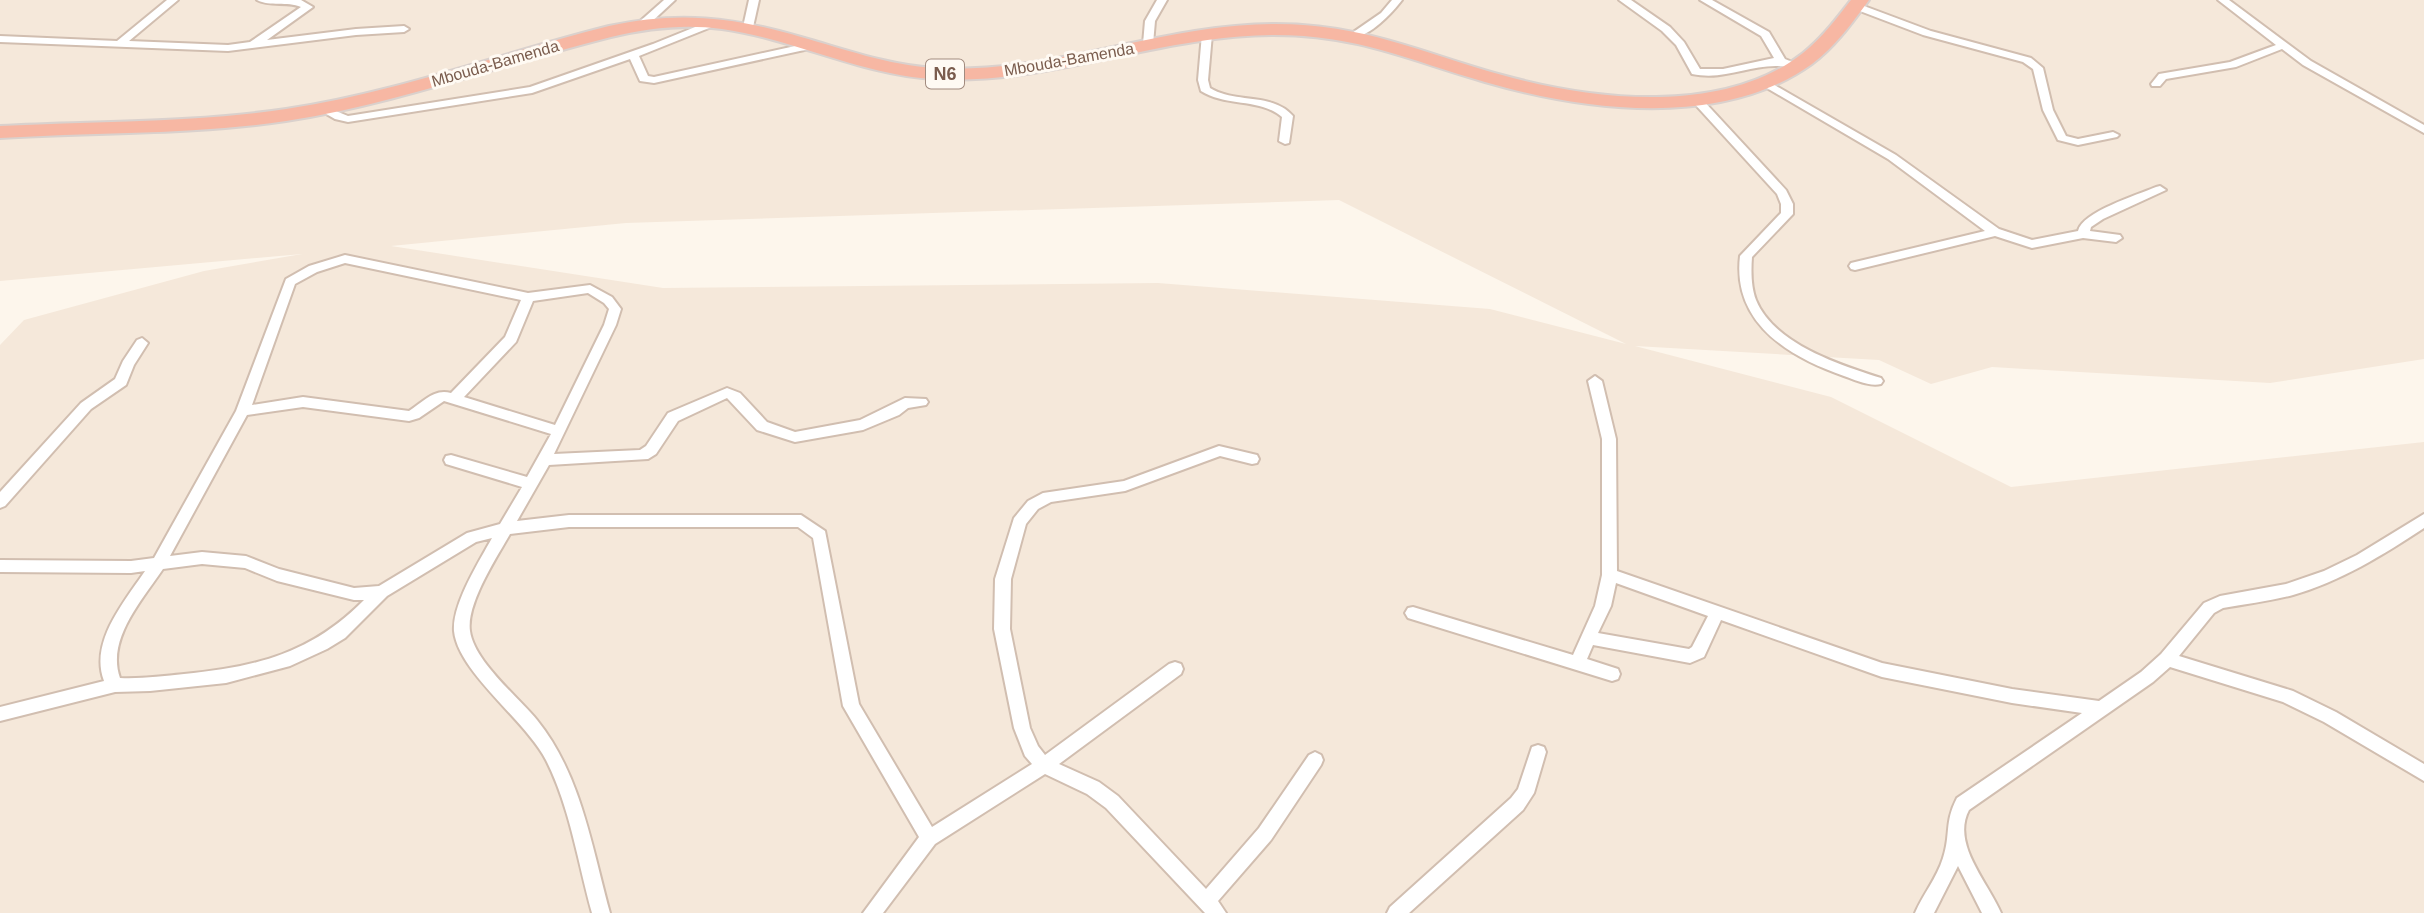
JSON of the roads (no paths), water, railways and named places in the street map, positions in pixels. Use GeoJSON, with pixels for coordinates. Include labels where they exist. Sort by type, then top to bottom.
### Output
{"type":"FeatureCollection","features":[{"type":"Feature","properties":{"kind":"highway","name":"Mbouda-Bamenda"},"geometry":{"type":"LineString","coordinates":[[0,132],[215,121],[321,108],[395,91],[599,34],[642,25],[686,21],[748,27],[904,72],[962,75],[1022,70],[1207,34],[1294,30],[1356,36],[1495,80],[1567,96],[1623,102],[1671,103],[1764,82],[1788,63],[1829,39],[1858,3]]}},
{"type":"Feature","properties":{"kind":"street"},"geometry":{"type":"LineString","coordinates":[[119,44],[173,0]]}},
{"type":"Feature","properties":{"kind":"street"},"geometry":{"type":"LineString","coordinates":[[251,47],[307,7],[297,2],[262,0]]}},
{"type":"Feature","properties":{"kind":"street"},"geometry":{"type":"LineString","coordinates":[[642,25],[670,0]]}},
{"type":"Feature","properties":{"kind":"street"},"geometry":{"type":"LineString","coordinates":[[748,27],[754,0]]}},
{"type":"Feature","properties":{"kind":"street"},"geometry":{"type":"LineString","coordinates":[[1148,44],[1150,21],[1162,0]]}},
{"type":"Feature","properties":{"kind":"street"},"geometry":{"type":"LineString","coordinates":[[1356,36],[1385,15],[1397,0]]}},
{"type":"Feature","properties":{"kind":"street"},"geometry":{"type":"LineString","coordinates":[[1624,0],[1666,29],[1680,44],[1696,72],[1730,73],[1788,63],[1765,34],[1705,0]]}},
{"type":"Feature","properties":{"kind":"street"},"geometry":{"type":"LineString","coordinates":[[2223,0],[2282,46],[2424,130]]}},
{"type":"Feature","properties":{"kind":"street"},"geometry":{"type":"LineString","coordinates":[[1858,3],[1927,33],[2027,60],[2038,68],[2048,110],[2062,138],[2078,142],[2113,135]]}},
{"type":"Feature","properties":{"kind":"street"},"geometry":{"type":"LineString","coordinates":[[321,108],[348,119],[512,95],[634,55],[710,24]]}},
{"type":"Feature","properties":{"kind":"street"},"geometry":{"type":"LineString","coordinates":[[0,39],[251,47],[356,32],[404,29]]}},
{"type":"Feature","properties":{"kind":"street"},"geometry":{"type":"LineString","coordinates":[[1207,34],[1203,80],[1205,89],[1226,100],[1279,108],[1288,116],[1284,141]]}},
{"type":"Feature","properties":{"kind":"street"},"geometry":{"type":"LineString","coordinates":[[634,55],[644,79],[654,80],[809,46]]}},
{"type":"Feature","properties":{"kind":"street"},"geometry":{"type":"LineString","coordinates":[[2156,84],[2163,76],[2232,65],[2282,46]]}},
{"type":"Feature","properties":{"kind":"street"},"geometry":{"type":"LineString","coordinates":[[1764,82],[1892,157],[1995,232],[2032,244],[2083,234],[2116,238]]}},
{"type":"Feature","properties":{"kind":"street"},"geometry":{"type":"LineString","coordinates":[[1696,99],[1772,181],[1787,205],[1787,214],[1746,256],[1744,266],[1750,302],[1763,321],[1792,345],[1845,373],[1876,381]]}},
{"type":"Feature","properties":{"kind":"street"},"geometry":{"type":"LineString","coordinates":[[2083,234],[2085,225],[2099,216],[2160,190]]}},
{"type":"Feature","properties":{"kind":"street"},"geometry":{"type":"LineString","coordinates":[[1855,267],[1995,232]]}},
{"type":"Feature","properties":{"kind":"street"},"geometry":{"type":"LineString","coordinates":[[115,685],[110,677],[109,658],[120,622],[159,563],[243,411],[290,282],[313,269],[345,259],[528,297],[590,289],[608,300],[615,309],[559,431],[508,528],[484,567],[466,607],[462,631],[477,665],[523,713],[551,755],[567,797],[601,913]]}},
{"type":"Feature","properties":{"kind":"street"},"geometry":{"type":"LineString","coordinates":[[454,399],[511,339],[528,297]]}},
{"type":"Feature","properties":{"kind":"street"},"geometry":{"type":"LineString","coordinates":[[0,502],[86,406],[121,382],[128,364],[142,343]]}},
{"type":"Feature","properties":{"kind":"street"},"geometry":{"type":"LineString","coordinates":[[1577,663],[1603,606],[1610,576],[1609,439],[1595,381]]}},
{"type":"Feature","properties":{"kind":"street"},"geometry":{"type":"LineString","coordinates":[[544,460],[643,455],[651,450],[657,437],[680,412],[727,393],[735,396],[762,426],[795,437],[863,425],[905,403],[922,402]]}},
{"type":"Feature","properties":{"kind":"street"},"geometry":{"type":"LineString","coordinates":[[243,411],[303,402],[409,416],[421,411],[439,397],[454,399],[559,431]]}},
{"type":"Feature","properties":{"kind":"street"},"geometry":{"type":"LineString","coordinates":[[1252,459],[1219,452],[1125,486],[1048,497],[1033,505],[1019,522],[1003,579],[1002,629],[1022,728],[1031,751],[1043,765],[1093,788],[1112,802],[1212,907],[1315,760]]}},
{"type":"Feature","properties":{"kind":"street"},"geometry":{"type":"LineString","coordinates":[[451,460],[531,484]]}},
{"type":"Feature","properties":{"kind":"street"},"geometry":{"type":"LineString","coordinates":[[1992,913],[1956,845],[1954,820],[1963,804],[2147,677],[2167,659],[2209,608],[2220,602],[2294,588],[2320,579],[2375,553],[2424,520]]}},
{"type":"Feature","properties":{"kind":"street"},"geometry":{"type":"LineString","coordinates":[[0,715],[115,685],[141,685],[246,674],[280,664],[306,653],[340,632],[382,592],[472,537],[508,528],[569,521],[801,521],[820,535],[851,706],[929,838]]}},
{"type":"Feature","properties":{"kind":"street"},"geometry":{"type":"LineString","coordinates":[[0,566],[131,567],[202,558],[246,562],[277,575],[354,594],[382,592]]}},
{"type":"Feature","properties":{"kind":"street"},"geometry":{"type":"LineString","coordinates":[[1610,576],[1882,670],[2012,696],[2101,708]]}},
{"type":"Feature","properties":{"kind":"street"},"geometry":{"type":"LineString","coordinates":[[1413,613],[1612,674]]}},
{"type":"Feature","properties":{"kind":"street"},"geometry":{"type":"LineString","coordinates":[[1589,638],[1690,656],[1698,652],[1716,614]]}},
{"type":"Feature","properties":{"kind":"street"},"geometry":{"type":"LineString","coordinates":[[2167,659],[2224,679],[2287,696],[2330,717],[2424,773]]}},
{"type":"Feature","properties":{"kind":"street"},"geometry":{"type":"LineString","coordinates":[[872,913],[929,838],[1035,772],[1175,669]]}},
{"type":"Feature","properties":{"kind":"street"},"geometry":{"type":"LineString","coordinates":[[1396,913],[1517,804],[1525,793],[1538,752]]}},
{"type":"Feature","properties":{"kind":"street"},"geometry":{"type":"LineString","coordinates":[[1924,913],[1944,879],[1956,845]]}}]}
